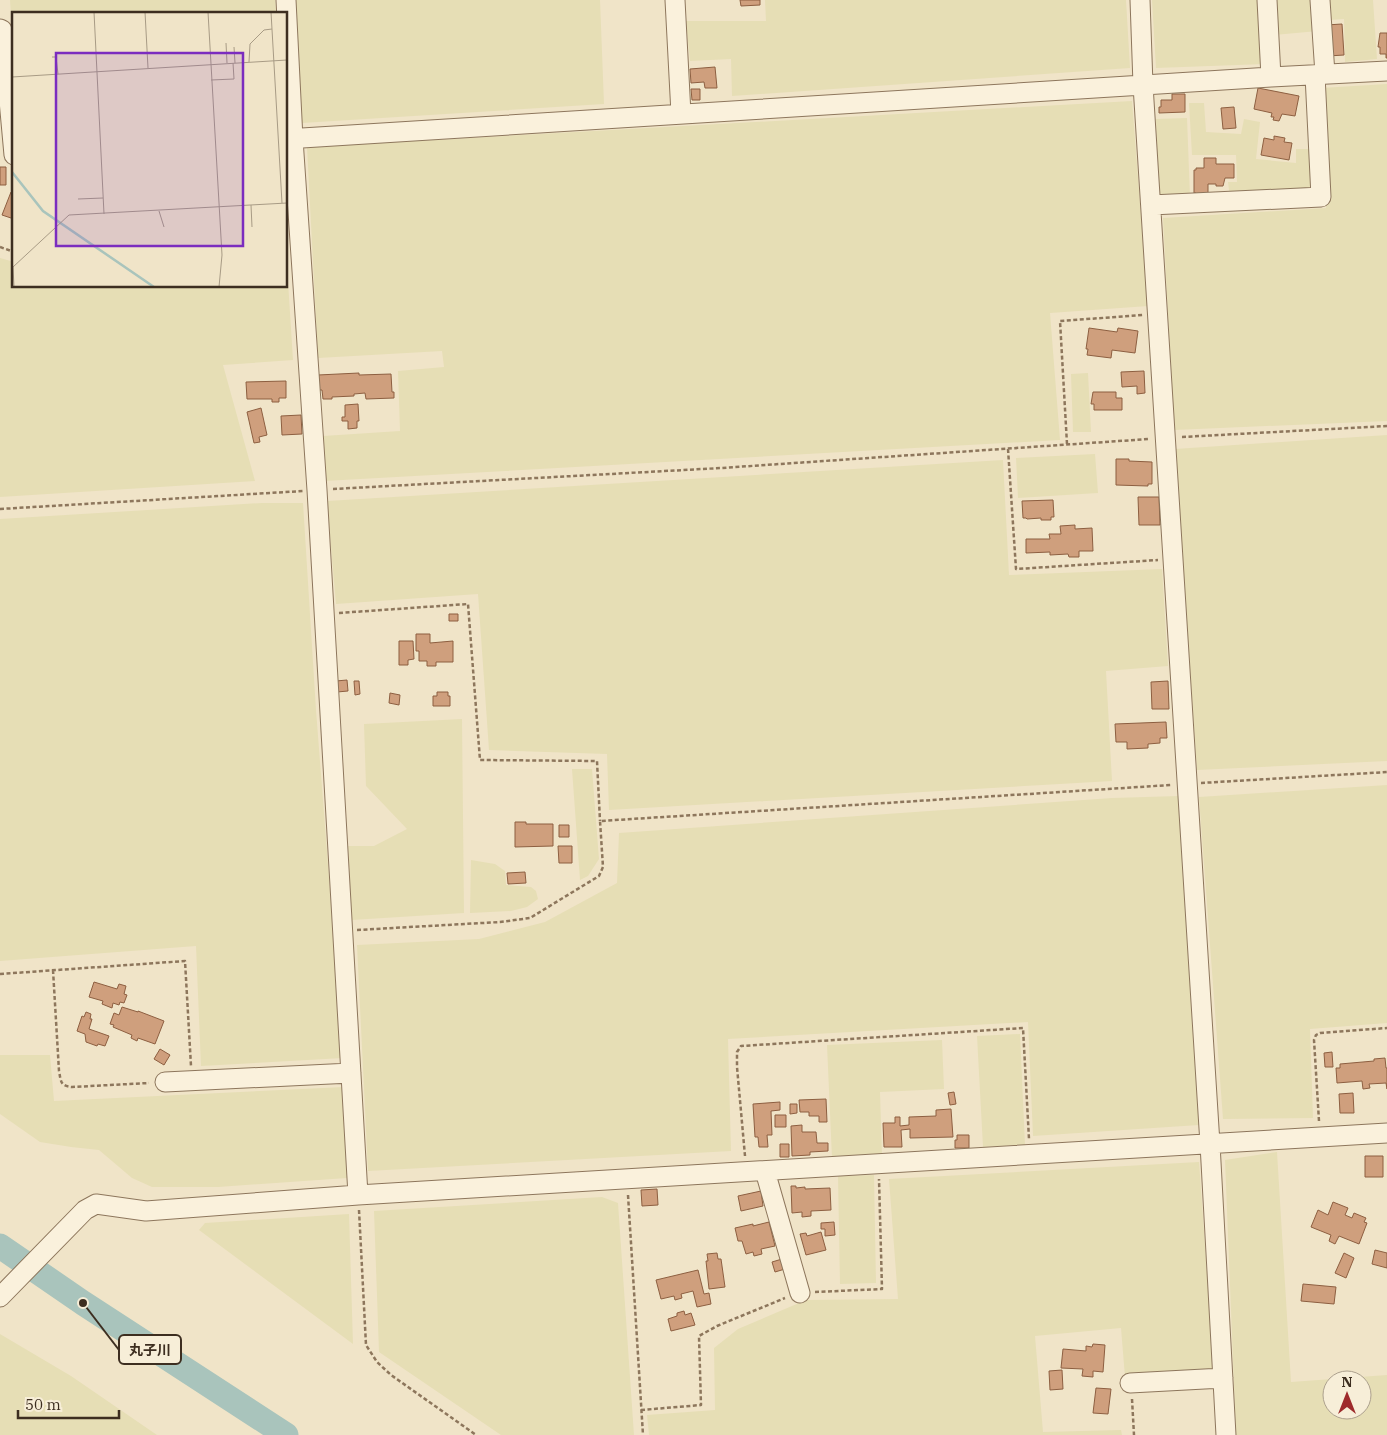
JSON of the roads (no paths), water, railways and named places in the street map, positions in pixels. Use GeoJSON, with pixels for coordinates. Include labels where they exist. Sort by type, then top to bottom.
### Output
{"type":"FeatureCollection","features":[{"type":"Feature","properties":{"kind":"street"},"geometry":{"type":"LineString","coordinates":[[675,0],[682,114]]}},
{"type":"Feature","properties":{"kind":"street"},"geometry":{"type":"LineString","coordinates":[[1140,0],[1143,85],[1164,438],[1210,1144],[1226,1435]]}},
{"type":"Feature","properties":{"kind":"street"},"geometry":{"type":"LineString","coordinates":[[1267,0],[1271,77]]}},
{"type":"Feature","properties":{"kind":"street"},"geometry":{"type":"LineString","coordinates":[[1151,206],[1321,197],[1320,0]]}},
{"type":"Feature","properties":{"kind":"street"},"geometry":{"type":"LineString","coordinates":[[0,29],[3,34],[12,133]]}},
{"type":"Feature","properties":{"kind":"street"},"geometry":{"type":"LineString","coordinates":[[288,70],[290,139],[317,490],[358,1195]]}},
{"type":"Feature","properties":{"kind":"street"},"geometry":{"type":"LineString","coordinates":[[290,139],[1387,71]]}},
{"type":"Feature","properties":{"kind":"street"},"geometry":{"type":"LineString","coordinates":[[166,1082],[351,1074]]}},
{"type":"Feature","properties":{"kind":"street"},"geometry":{"type":"LineString","coordinates":[[0,1297],[85,1210],[96,1204],[146,1211],[358,1195],[1387,1133]]}},
{"type":"Feature","properties":{"kind":"street"},"geometry":{"type":"LineString","coordinates":[[755,1172],[800,1293]]}},
{"type":"Feature","properties":{"kind":"street"},"geometry":{"type":"LineString","coordinates":[[1130,1382],[1223,1378]]}},
{"type":"Feature","properties":{"kind":"waterway"},"geometry":{"type":"LineString","coordinates":[[0,1246],[83,1303],[286,1435]]}},
{"type":"Feature","properties":{"kind":"place","name":"丸子川"},"geometry":{"type":"Point","coordinates":[83,1303]}}]}
